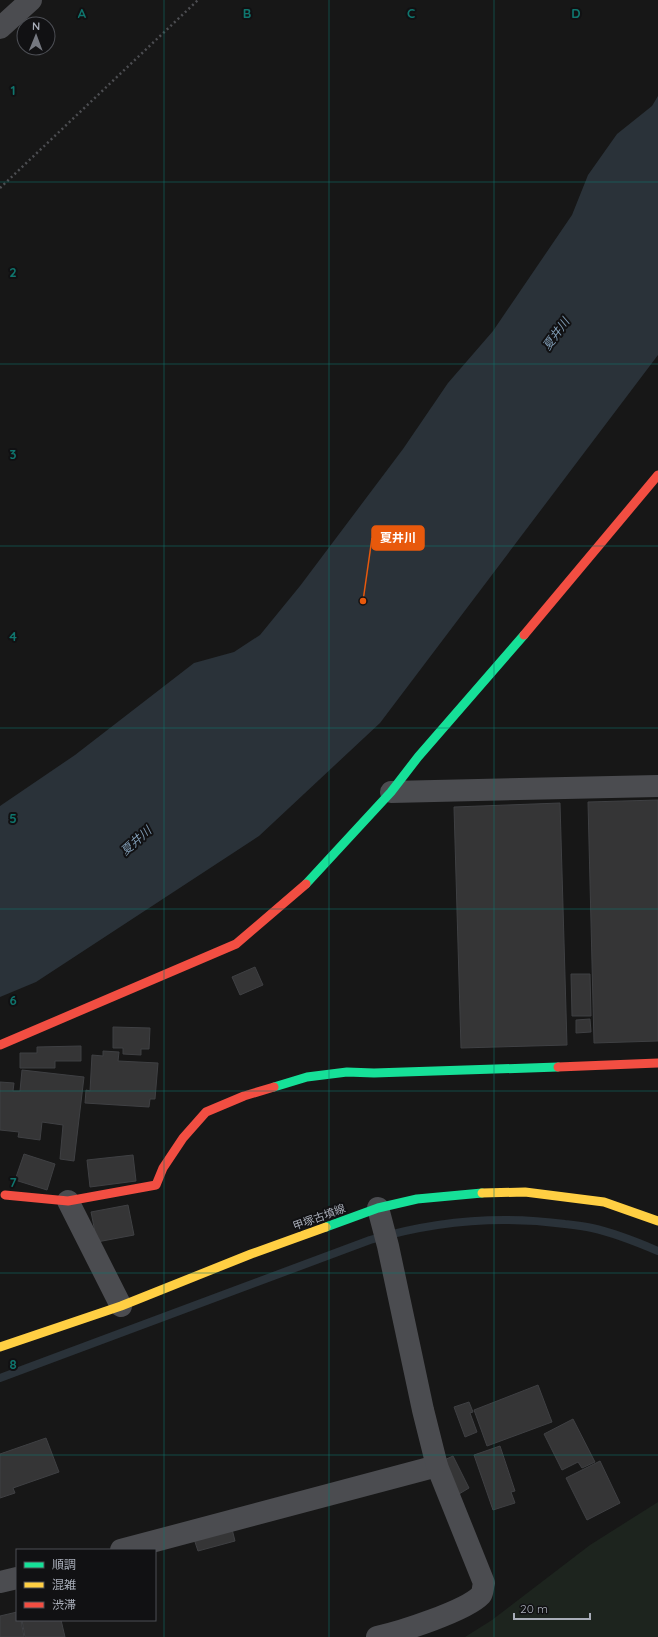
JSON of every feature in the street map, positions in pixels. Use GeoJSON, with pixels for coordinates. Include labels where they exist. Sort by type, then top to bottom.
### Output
{"type":"FeatureCollection","features":[{"type":"Feature","properties":{"kind":"street"},"geometry":{"type":"LineString","coordinates":[[0,28],[31,0]]}},
{"type":"Feature","properties":{"kind":"street"},"geometry":{"type":"LineString","coordinates":[[0,1045],[236,944],[305,886],[391,792],[418,757],[556,598],[658,475]]}},
{"type":"Feature","properties":{"kind":"street"},"geometry":{"type":"LineString","coordinates":[[391,792],[658,786]]}},
{"type":"Feature","properties":{"kind":"street"},"geometry":{"type":"LineString","coordinates":[[5,1195],[68,1200],[156,1185],[163,1168],[183,1138],[206,1112],[244,1096],[307,1077],[347,1072],[381,1073],[658,1063]]}},
{"type":"Feature","properties":{"kind":"street","name":"甲塚古墳線"},"geometry":{"type":"LineString","coordinates":[[0,1347],[121,1306],[251,1254],[380,1216],[417,1199],[469,1193],[525,1192],[604,1202],[658,1221]]}},
{"type":"Feature","properties":{"kind":"street"},"geometry":{"type":"LineString","coordinates":[[68,1200],[121,1306]]}},
{"type":"Feature","properties":{"kind":"street"},"geometry":{"type":"LineString","coordinates":[[376,1637],[439,1617],[470,1603],[482,1594],[484,1583],[437,1466],[423,1410],[388,1246],[380,1216]]}},
{"type":"Feature","properties":{"kind":"street"},"geometry":{"type":"LineString","coordinates":[[125,1549],[437,1466]]}},
{"type":"Feature","properties":{"kind":"street"},"geometry":{"type":"LineString","coordinates":[[0,1582],[16,1578]]}},
{"type":"Feature","properties":{"kind":"path"},"geometry":{"type":"LineString","coordinates":[[0,188],[198,0]]}},
{"type":"Feature","properties":{"kind":"shaded area"},"geometry":{"type":"Polygon","coordinates":[[[658,1502],[658,1637],[465,1637],[492,1620],[590,1545],[658,1502]]]}},
{"type":"Feature","properties":{"kind":"water"},"geometry":{"type":"Polygon","coordinates":[[[658,96],[658,355],[380,723],[259,836],[36,982],[0,997],[0,806],[75,755],[194,663],[234,652],[260,635],[300,586],[403,449],[448,383],[493,331],[572,215],[588,175],[617,134],[652,106],[658,96]]]}},
{"type":"Feature","properties":{"kind":"building"},"geometry":{"type":"Polygon","coordinates":[[[658,800],[658,1041],[594,1043],[588,802],[658,800]]]}},
{"type":"Feature","properties":{"kind":"building"},"geometry":{"type":"Polygon","coordinates":[[[560,803],[567,1045],[461,1048],[454,807],[560,803]]]}},
{"type":"Feature","properties":{"kind":"building"},"geometry":{"type":"Polygon","coordinates":[[[255,967],[263,985],[240,995],[232,977],[255,967]]]}},
{"type":"Feature","properties":{"kind":"building"},"geometry":{"type":"Polygon","coordinates":[[[571,974],[590,974],[591,1016],[572,1016],[571,974]]]}},
{"type":"Feature","properties":{"kind":"building"},"geometry":{"type":"Polygon","coordinates":[[[590,1019],[591,1032],[576,1033],[576,1020],[590,1019]]]}},
{"type":"Feature","properties":{"kind":"building"},"geometry":{"type":"Polygon","coordinates":[[[113,1027],[150,1028],[149,1049],[141,1049],[141,1055],[123,1054],[123,1048],[113,1048],[113,1027]]]}},
{"type":"Feature","properties":{"kind":"building"},"geometry":{"type":"Polygon","coordinates":[[[81,1046],[81,1061],[55,1061],[55,1068],[20,1068],[20,1053],[37,1053],[37,1047],[81,1046]]]}},
{"type":"Feature","properties":{"kind":"building"},"geometry":{"type":"Polygon","coordinates":[[[103,1051],[119,1052],[118,1061],[158,1063],[155,1099],[150,1099],[149,1107],[85,1103],[86,1090],[90,1091],[92,1055],[103,1056],[103,1051]]]}},
{"type":"Feature","properties":{"kind":"building"},"geometry":{"type":"Polygon","coordinates":[[[22,1070],[84,1077],[74,1161],[60,1159],[63,1125],[42,1122],[40,1140],[18,1137],[19,1132],[0,1130],[0,1082],[14,1083],[13,1091],[20,1091],[22,1070]]]}},
{"type":"Feature","properties":{"kind":"building"},"geometry":{"type":"Polygon","coordinates":[[[24,1154],[55,1164],[47,1190],[15,1180],[24,1154]]]}},
{"type":"Feature","properties":{"kind":"building"},"geometry":{"type":"Polygon","coordinates":[[[133,1155],[136,1181],[90,1187],[87,1160],[133,1155]]]}},
{"type":"Feature","properties":{"kind":"building"},"geometry":{"type":"Polygon","coordinates":[[[128,1205],[134,1235],[97,1242],[91,1212],[128,1205]]]}},
{"type":"Feature","properties":{"kind":"building"},"geometry":{"type":"Polygon","coordinates":[[[538,1385],[552,1422],[487,1446],[474,1410],[538,1385]]]}},
{"type":"Feature","properties":{"kind":"building"},"geometry":{"type":"Polygon","coordinates":[[[469,1402],[473,1412],[470,1413],[477,1432],[465,1437],[454,1407],[469,1402]]]}},
{"type":"Feature","properties":{"kind":"building"},"geometry":{"type":"Polygon","coordinates":[[[573,1419],[595,1462],[582,1468],[578,1462],[562,1470],[544,1434],[573,1419]]]}},
{"type":"Feature","properties":{"kind":"building"},"geometry":{"type":"Polygon","coordinates":[[[46,1438],[59,1472],[13,1488],[15,1493],[0,1498],[0,1454],[46,1438]]]}},
{"type":"Feature","properties":{"kind":"building"},"geometry":{"type":"Polygon","coordinates":[[[500,1446],[515,1491],[511,1492],[515,1503],[493,1510],[474,1455],[500,1446]]]}},
{"type":"Feature","properties":{"kind":"building"},"geometry":{"type":"Polygon","coordinates":[[[453,1456],[469,1488],[459,1494],[442,1461],[453,1456]]]}},
{"type":"Feature","properties":{"kind":"building"},"geometry":{"type":"Polygon","coordinates":[[[600,1461],[620,1503],[587,1520],[566,1478],[600,1461]]]}},
{"type":"Feature","properties":{"kind":"building"},"geometry":{"type":"Polygon","coordinates":[[[232,1529],[235,1541],[198,1551],[194,1539],[232,1529]]]}},
{"type":"Feature","properties":{"kind":"building"},"geometry":{"type":"Polygon","coordinates":[[[16,1612],[16,1621],[21,1621],[24,1637],[0,1637],[0,1616],[16,1612]]]}},
{"type":"Feature","properties":{"kind":"building"},"geometry":{"type":"Polygon","coordinates":[[[22,1621],[61,1621],[65,1637],[25,1637],[22,1621]]]}},
{"type":"Feature","properties":{"kind":"waterway"},"geometry":{"type":"LineString","coordinates":[[0,1378],[370,1240],[418,1228],[442,1224],[491,1220],[540,1221],[589,1227],[601,1230],[658,1251]]}},
{"type":"Feature","properties":{"kind":"traffic: fast"},"geometry":{"type":"LineString","coordinates":[[306,884],[391,792],[418,757],[524,635]]}},
{"type":"Feature","properties":{"kind":"traffic: fast"},"geometry":{"type":"LineString","coordinates":[[274,1087],[307,1077],[347,1072],[374,1073],[558,1067]]}},
{"type":"Feature","properties":{"kind":"traffic: fast"},"geometry":{"type":"LineString","coordinates":[[326,1227],[378,1208],[417,1199],[482,1193]]}},
{"type":"Feature","properties":{"kind":"traffic: slow"},"geometry":{"type":"LineString","coordinates":[[482,1193],[525,1192],[604,1202],[658,1221]]}},
{"type":"Feature","properties":{"kind":"traffic: slow"},"geometry":{"type":"LineString","coordinates":[[0,1347],[121,1306],[251,1254],[326,1227]]}},
{"type":"Feature","properties":{"kind":"traffic: jam"},"geometry":{"type":"LineString","coordinates":[[524,635],[658,475]]}},
{"type":"Feature","properties":{"kind":"traffic: jam"},"geometry":{"type":"LineString","coordinates":[[0,1045],[236,944],[306,884]]}},
{"type":"Feature","properties":{"kind":"traffic: jam"},"geometry":{"type":"LineString","coordinates":[[558,1067],[658,1063]]}},
{"type":"Feature","properties":{"kind":"traffic: jam"},"geometry":{"type":"LineString","coordinates":[[5,1195],[68,1201],[156,1185],[163,1168],[183,1138],[206,1112],[244,1096],[274,1087]]}},
{"type":"Feature","properties":{"kind":"place","name":"夏井川"},"geometry":{"type":"Point","coordinates":[363,601]}}]}
